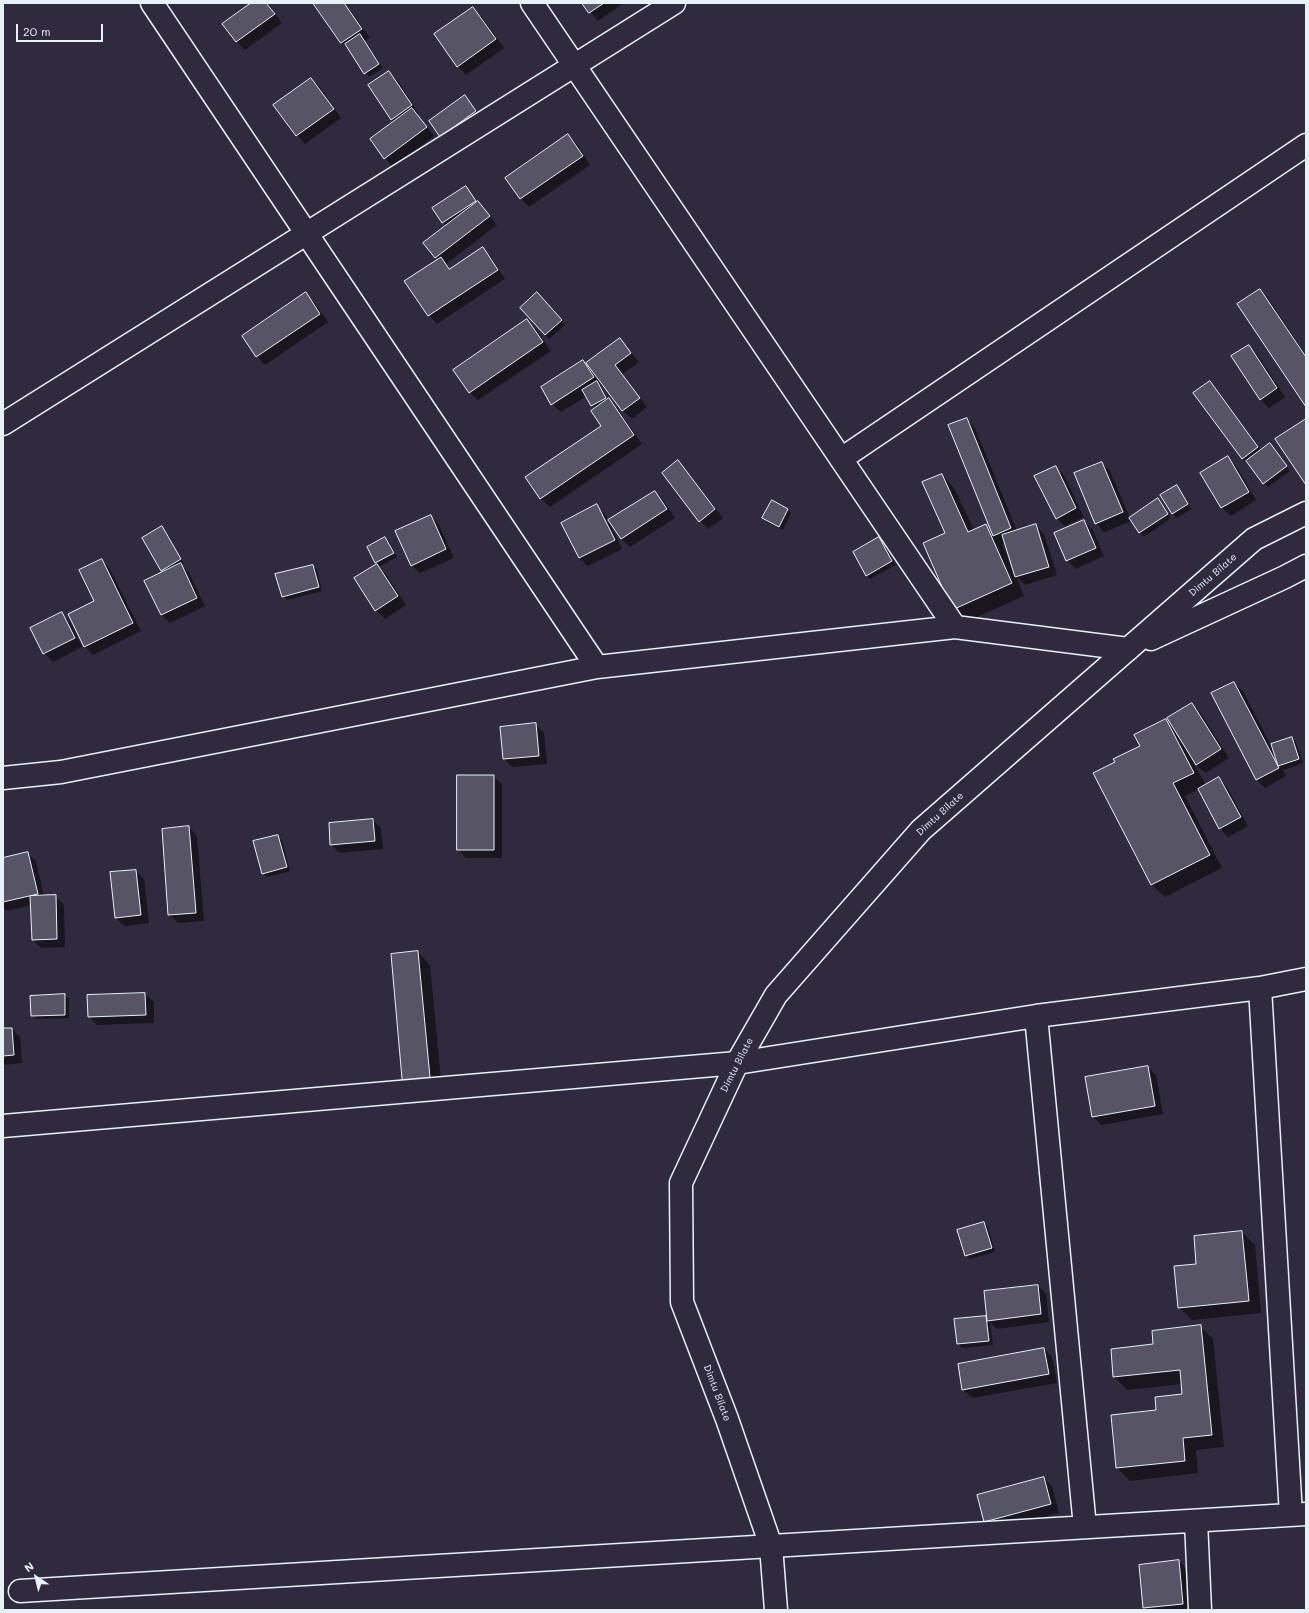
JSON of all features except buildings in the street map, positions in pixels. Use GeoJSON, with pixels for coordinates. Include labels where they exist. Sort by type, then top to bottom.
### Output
{"type":"FeatureCollection","features":[{"type":"Feature","properties":{"kind":"street"},"geometry":{"type":"LineString","coordinates":[[152,3],[597,667]]}},
{"type":"Feature","properties":{"kind":"street"},"geometry":{"type":"LineString","coordinates":[[532,3],[955,626]]}},
{"type":"Feature","properties":{"kind":"street"},"geometry":{"type":"LineString","coordinates":[[3,424],[674,3]]}},
{"type":"Feature","properties":{"kind":"street"},"geometry":{"type":"LineString","coordinates":[[841,459],[1306,145]]}},
{"type":"Feature","properties":{"kind":"street","name":"Dimtu Bilate"},"geometry":{"type":"LineString","coordinates":[[776,1610],[771,1546],[727,1419],[682,1302],[681,1183],[737,1063],[776,995],[921,830],[1254,539],[1306,513]]}},
{"type":"Feature","properties":{"kind":"street","name":"Dimtu Bilate"},"geometry":{"type":"LineString","coordinates":[[1128,649],[1306,566]]}},
{"type":"Feature","properties":{"kind":"street"},"geometry":{"type":"LineString","coordinates":[[3,778],[61,772],[597,667],[955,626],[1128,649]]}},
{"type":"Feature","properties":{"kind":"street"},"geometry":{"type":"LineString","coordinates":[[3,1126],[737,1063],[1036,1016],[1260,988],[1306,979]]}},
{"type":"Feature","properties":{"kind":"street"},"geometry":{"type":"LineString","coordinates":[[20,1591],[1298,1514],[1260,988]]}},
{"type":"Feature","properties":{"kind":"street"},"geometry":{"type":"LineString","coordinates":[[1036,1016],[1085,1527]]}},
{"type":"Feature","properties":{"kind":"street"},"geometry":{"type":"LineString","coordinates":[[1196,1521],[1200,1610]]}}]}
